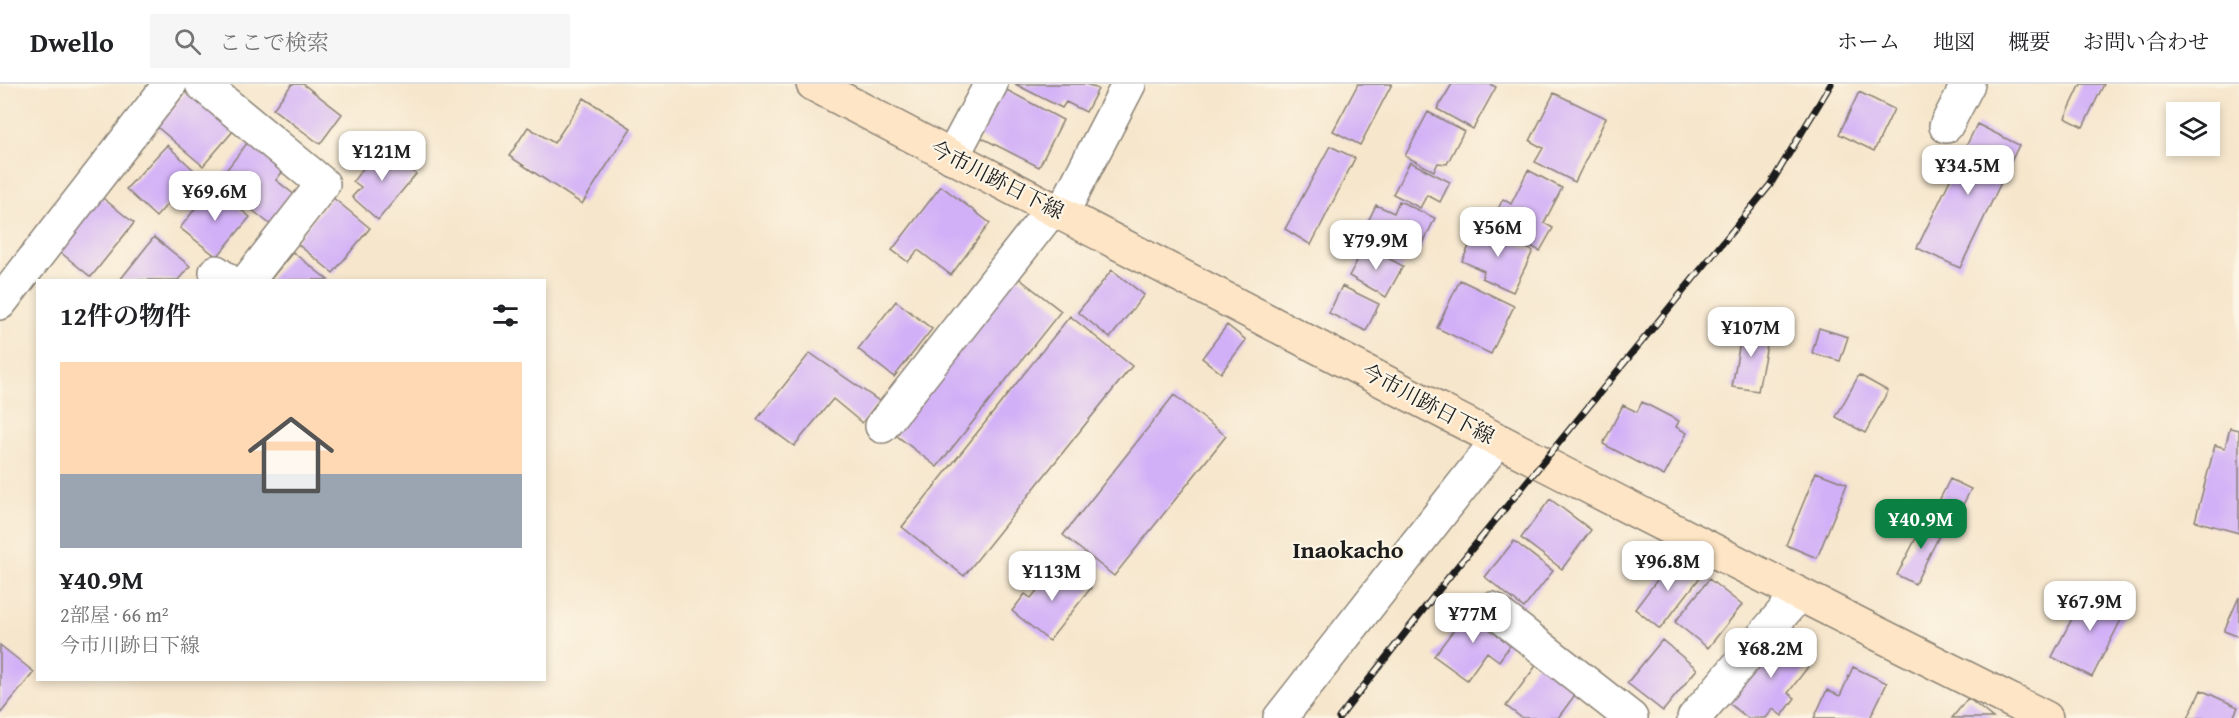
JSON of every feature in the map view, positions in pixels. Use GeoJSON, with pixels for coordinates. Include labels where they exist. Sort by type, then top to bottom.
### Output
{"type":"FeatureCollection","features":[{"type":"Feature","properties":{"kind":"street"},"geometry":{"type":"LineString","coordinates":[[0,303],[170,84]]}},
{"type":"Feature","properties":{"kind":"street"},"geometry":{"type":"LineString","coordinates":[[202,84],[323,184],[249,279]]}},
{"type":"Feature","properties":{"kind":"street","name":"今市川跡日下線"},"geometry":{"type":"LineString","coordinates":[[813,84],[1798,595],[2046,718]]}},
{"type":"Feature","properties":{"kind":"street"},"geometry":{"type":"LineString","coordinates":[[952,157],[991,84]]}},
{"type":"Feature","properties":{"kind":"street"},"geometry":{"type":"LineString","coordinates":[[882,426],[1057,211],[1129,84]]}},
{"type":"Feature","properties":{"kind":"street"},"geometry":{"type":"LineString","coordinates":[[1946,126],[1968,84]]}},
{"type":"Feature","properties":{"kind":"street"},"geometry":{"type":"LineString","coordinates":[[1280,718],[1498,440]]}},
{"type":"Feature","properties":{"kind":"street"},"geometry":{"type":"LineString","coordinates":[[1694,718],[1798,595]]}},
{"type":"Feature","properties":{"kind":"street"},"geometry":{"type":"LineString","coordinates":[[1492,609],[1631,718]]}},
{"type":"Feature","properties":{"kind":"building"},"geometry":{"type":"Polygon","coordinates":[[[292,84],[303,84],[342,114],[320,144],[273,109],[292,84]]]}},
{"type":"Feature","properties":{"kind":"building"},"geometry":{"type":"Polygon","coordinates":[[[1015,84],[1087,84],[1098,89],[1086,112],[1066,102],[1062,108],[1015,84]]]}},
{"type":"Feature","properties":{"kind":"building"},"geometry":{"type":"Polygon","coordinates":[[[1358,84],[1392,84],[1360,145],[1333,131],[1358,84]]]}},
{"type":"Feature","properties":{"kind":"building"},"geometry":{"type":"Polygon","coordinates":[[[1452,84],[1490,84],[1496,87],[1473,129],[1437,109],[1452,84]]]}},
{"type":"Feature","properties":{"kind":"building"},"geometry":{"type":"Polygon","coordinates":[[[2081,84],[2104,84],[2083,127],[2065,118],[2081,84]]]}},
{"type":"Feature","properties":{"kind":"building"},"geometry":{"type":"Polygon","coordinates":[[[1003,88],[1063,120],[1039,167],[978,136],[1003,88]]]}},
{"type":"Feature","properties":{"kind":"building"},"geometry":{"type":"Polygon","coordinates":[[[188,90],[234,130],[203,166],[156,126],[188,90]]]}},
{"type":"Feature","properties":{"kind":"building"},"geometry":{"type":"Polygon","coordinates":[[[1859,92],[1894,109],[1874,151],[1839,134],[1859,92]]]}},
{"type":"Feature","properties":{"kind":"building"},"geometry":{"type":"Polygon","coordinates":[[[1554,93],[1606,118],[1575,182],[1535,162],[1543,148],[1530,141],[1554,93]]]}},
{"type":"Feature","properties":{"kind":"building"},"geometry":{"type":"Polygon","coordinates":[[[584,98],[631,128],[582,204],[509,156],[528,127],[554,143],[584,98]]]}},
{"type":"Feature","properties":{"kind":"building"},"geometry":{"type":"Polygon","coordinates":[[[1428,112],[1464,131],[1447,164],[1438,163],[1434,171],[1405,156],[1428,112]]]}},
{"type":"Feature","properties":{"kind":"building"},"geometry":{"type":"Polygon","coordinates":[[[1977,124],[2019,145],[1960,268],[1917,248],[1977,124]]]}},
{"type":"Feature","properties":{"kind":"building"},"geometry":{"type":"Polygon","coordinates":[[[248,142],[283,171],[276,180],[300,199],[276,229],[217,182],[248,142]]]}},
{"type":"Feature","properties":{"kind":"building"},"geometry":{"type":"Polygon","coordinates":[[[167,145],[196,172],[156,217],[126,189],[167,145]]]}},
{"type":"Feature","properties":{"kind":"building"},"geometry":{"type":"Polygon","coordinates":[[[382,145],[416,174],[378,220],[352,197],[361,187],[353,181],[382,145]]]}},
{"type":"Feature","properties":{"kind":"building"},"geometry":{"type":"Polygon","coordinates":[[[1330,146],[1355,158],[1311,245],[1285,229],[1330,146]]]}},
{"type":"Feature","properties":{"kind":"building"},"geometry":{"type":"Polygon","coordinates":[[[1410,162],[1450,182],[1440,202],[1427,195],[1420,208],[1393,194],[1410,162]]]}},
{"type":"Feature","properties":{"kind":"building"},"geometry":{"type":"Polygon","coordinates":[[[1528,170],[1562,188],[1544,223],[1553,228],[1540,251],[1490,225],[1503,199],[1511,204],[1528,170]]]}},
{"type":"Feature","properties":{"kind":"building"},"geometry":{"type":"Polygon","coordinates":[[[941,186],[990,223],[951,275],[918,250],[908,262],[892,250],[941,186]]]}},
{"type":"Feature","properties":{"kind":"building"},"geometry":{"type":"Polygon","coordinates":[[[212,187],[250,217],[217,257],[180,228],[212,187]]]}},
{"type":"Feature","properties":{"kind":"building"},"geometry":{"type":"Polygon","coordinates":[[[99,195],[134,223],[91,277],[55,248],[99,195]]]}},
{"type":"Feature","properties":{"kind":"building"},"geometry":{"type":"Polygon","coordinates":[[[332,197],[370,228],[333,273],[295,242],[332,197]]]}},
{"type":"Feature","properties":{"kind":"building"},"geometry":{"type":"Polygon","coordinates":[[[1399,201],[1435,218],[1418,254],[1402,246],[1398,254],[1361,236],[1376,205],[1394,213],[1399,201]]]}},
{"type":"Feature","properties":{"kind":"building"},"geometry":{"type":"Polygon","coordinates":[[[1479,226],[1533,251],[1513,292],[1482,278],[1484,271],[1462,261],[1479,226]]]}},
{"type":"Feature","properties":{"kind":"building"},"geometry":{"type":"Polygon","coordinates":[[[154,237],[190,266],[179,279],[121,279],[154,237]]]}},
{"type":"Feature","properties":{"kind":"building"},"geometry":{"type":"Polygon","coordinates":[[[1365,246],[1403,266],[1386,297],[1349,276],[1365,246]]]}},
{"type":"Feature","properties":{"kind":"building"},"geometry":{"type":"Polygon","coordinates":[[[293,252],[327,279],[271,279],[293,252]]]}},
{"type":"Feature","properties":{"kind":"building"},"geometry":{"type":"Polygon","coordinates":[[[1112,270],[1144,295],[1110,338],[1078,312],[1112,270]]]}},
{"type":"Feature","properties":{"kind":"building"},"geometry":{"type":"Polygon","coordinates":[[[1016,276],[1061,311],[937,467],[892,432],[1016,276]]]}},
{"type":"Feature","properties":{"kind":"building"},"geometry":{"type":"Polygon","coordinates":[[[1460,280],[1514,306],[1491,354],[1437,328],[1460,280]]]}},
{"type":"Feature","properties":{"kind":"building"},"geometry":{"type":"Polygon","coordinates":[[[1342,286],[1379,304],[1366,331],[1329,313],[1342,286]]]}},
{"type":"Feature","properties":{"kind":"building"},"geometry":{"type":"Polygon","coordinates":[[[896,301],[932,329],[894,377],[858,349],[896,301]]]}},
{"type":"Feature","properties":{"kind":"building"},"geometry":{"type":"Polygon","coordinates":[[[1070,316],[1132,366],[964,576],[902,527],[1070,316]]]}},
{"type":"Feature","properties":{"kind":"building"},"geometry":{"type":"Polygon","coordinates":[[[1227,325],[1246,340],[1221,373],[1202,358],[1227,325]]]}},
{"type":"Feature","properties":{"kind":"building"},"geometry":{"type":"Polygon","coordinates":[[[1743,325],[1770,330],[1758,391],[1732,387],[1743,325]]]}},
{"type":"Feature","properties":{"kind":"building"},"geometry":{"type":"Polygon","coordinates":[[[1819,328],[1848,337],[1840,361],[1812,353],[1819,328]]]}},
{"type":"Feature","properties":{"kind":"building"},"geometry":{"type":"Polygon","coordinates":[[[810,353],[879,401],[862,423],[833,399],[794,446],[757,419],[810,353]]]}},
{"type":"Feature","properties":{"kind":"building"},"geometry":{"type":"Polygon","coordinates":[[[1859,375],[1888,391],[1865,433],[1836,417],[1859,375]]]}},
{"type":"Feature","properties":{"kind":"building"},"geometry":{"type":"Polygon","coordinates":[[[1174,395],[1226,436],[1114,576],[1063,535],[1174,395]]]}},
{"type":"Feature","properties":{"kind":"building"},"geometry":{"type":"Polygon","coordinates":[[[1642,402],[1679,421],[1676,427],[1687,433],[1664,476],[1603,444],[1623,405],[1637,412],[1642,402]]]}},
{"type":"Feature","properties":{"kind":"building"},"geometry":{"type":"Polygon","coordinates":[[[2230,428],[2239,430],[2239,533],[2195,521],[2215,445],[2225,448],[2230,428]]]}},
{"type":"Feature","properties":{"kind":"building"},"geometry":{"type":"Polygon","coordinates":[[[1816,472],[1847,484],[1817,558],[1786,545],[1816,472]]]}},
{"type":"Feature","properties":{"kind":"building"},"geometry":{"type":"Polygon","coordinates":[[[1950,479],[1971,489],[1955,520],[1935,509],[1950,479]]]}},
{"type":"Feature","properties":{"kind":"building"},"geometry":{"type":"Polygon","coordinates":[[[1550,499],[1591,530],[1562,569],[1521,538],[1550,499]]]}},
{"type":"Feature","properties":{"kind":"building"},"geometry":{"type":"Polygon","coordinates":[[[1928,515],[1945,524],[1915,584],[1897,575],[1928,515]]]}},
{"type":"Feature","properties":{"kind":"building"},"geometry":{"type":"Polygon","coordinates":[[[1514,541],[1553,571],[1524,608],[1485,577],[1514,541]]]}},
{"type":"Feature","properties":{"kind":"building"},"geometry":{"type":"Polygon","coordinates":[[[1676,555],[1702,575],[1660,629],[1635,609],[1676,555]]]}},
{"type":"Feature","properties":{"kind":"building"},"geometry":{"type":"Polygon","coordinates":[[[1059,563],[1091,588],[1049,641],[1012,611],[1025,594],[1031,598],[1059,563]]]}},
{"type":"Feature","properties":{"kind":"building"},"geometry":{"type":"Polygon","coordinates":[[[1709,579],[1742,605],[1708,648],[1675,622],[1709,579]]]}},
{"type":"Feature","properties":{"kind":"building"},"geometry":{"type":"Polygon","coordinates":[[[2089,586],[2128,606],[2092,677],[2052,657],[2089,586]]]}},
{"type":"Feature","properties":{"kind":"building"},"geometry":{"type":"Polygon","coordinates":[[[2239,597],[2239,637],[2224,631],[2239,597]]]}},
{"type":"Feature","properties":{"kind":"building"},"geometry":{"type":"Polygon","coordinates":[[[1470,608],[1514,640],[1499,661],[1487,652],[1467,680],[1434,656],[1470,608]]]}},
{"type":"Feature","properties":{"kind":"building"},"geometry":{"type":"Polygon","coordinates":[[[1778,631],[1814,659],[1788,693],[1795,698],[1782,716],[1773,709],[1766,718],[1748,718],[1725,700],[1778,631]]]}},
{"type":"Feature","properties":{"kind":"building"},"geometry":{"type":"Polygon","coordinates":[[[1662,640],[1697,669],[1663,711],[1627,683],[1662,640]]]}},
{"type":"Feature","properties":{"kind":"building"},"geometry":{"type":"Polygon","coordinates":[[[0,645],[34,672],[0,714],[0,645]]]}},
{"type":"Feature","properties":{"kind":"building"},"geometry":{"type":"Polygon","coordinates":[[[1538,663],[1580,688],[1558,718],[1522,718],[1506,706],[1538,663]]]}},
{"type":"Feature","properties":{"kind":"building"},"geometry":{"type":"Polygon","coordinates":[[[1853,667],[1887,683],[1870,718],[1814,718],[1827,690],[1840,696],[1853,667]]]}},
{"type":"Feature","properties":{"kind":"building"},"geometry":{"type":"Polygon","coordinates":[[[2201,690],[2238,707],[2233,718],[2188,718],[2201,690]]]}},
{"type":"Feature","properties":{"kind":"building"},"geometry":{"type":"Polygon","coordinates":[[[1968,698],[1993,718],[1952,718],[1968,698]]]}},
{"type":"Feature","properties":{"kind":"railway"},"geometry":{"type":"LineString","coordinates":[[1339,718],[1448,578],[1770,185],[1831,84]]}},
{"type":"Feature","properties":{"kind":"district","name":"Inaokacho"},"geometry":{"type":"Point","coordinates":[1348,550]}}]}
